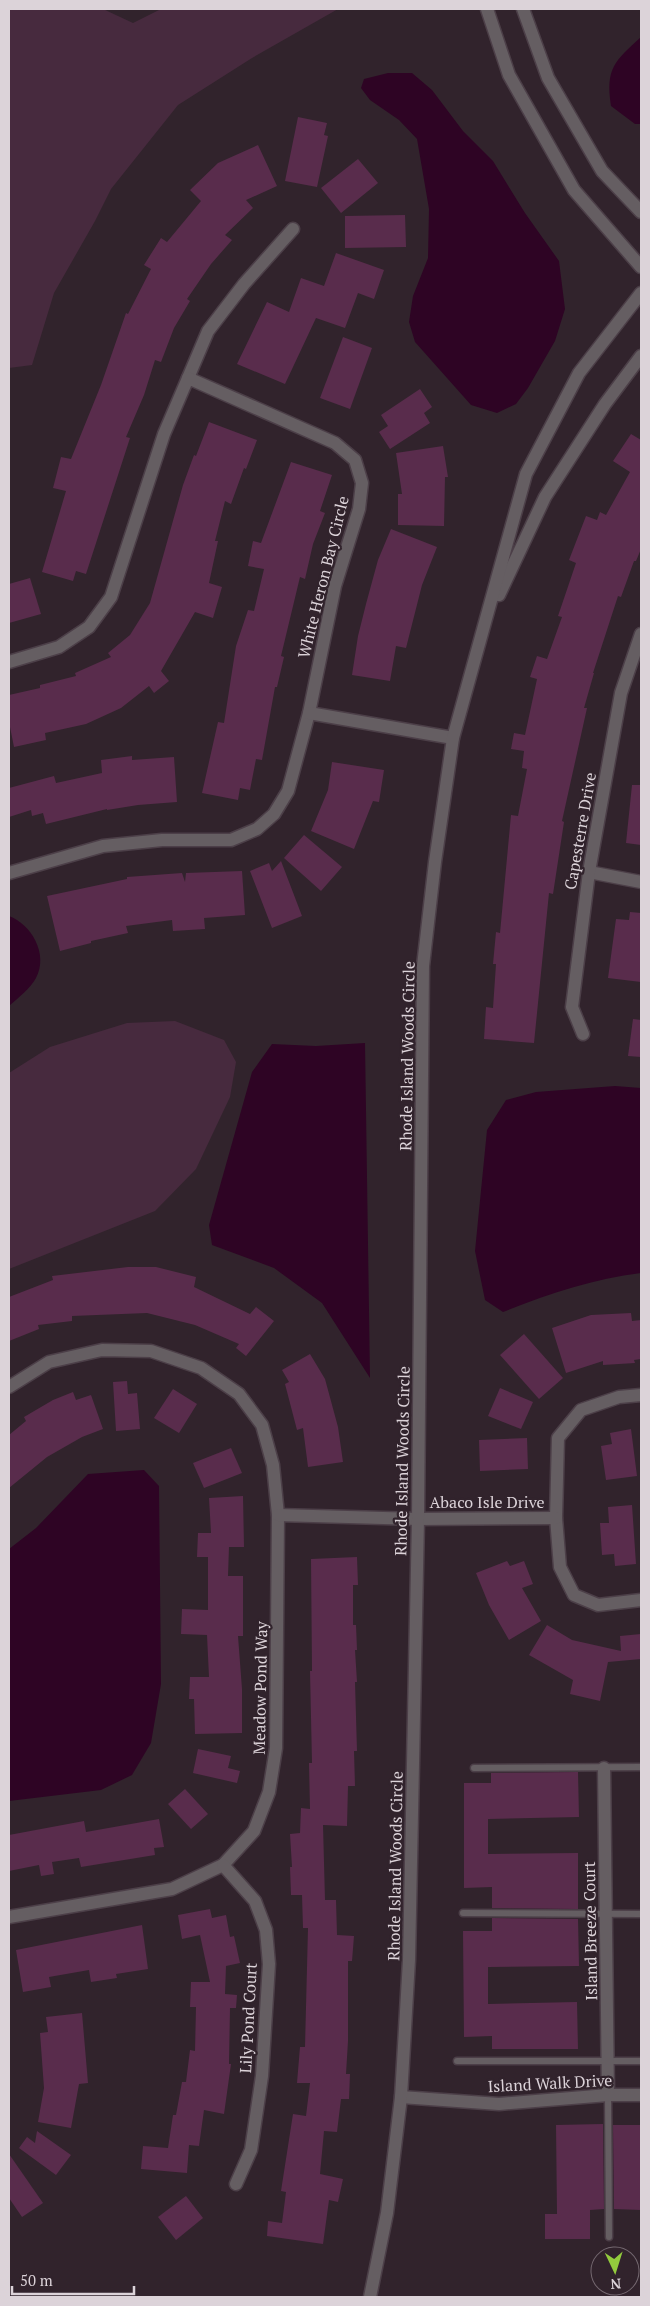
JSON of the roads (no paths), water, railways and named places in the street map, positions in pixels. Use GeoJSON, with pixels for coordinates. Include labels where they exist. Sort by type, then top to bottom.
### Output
{"type":"FeatureCollection","features":[{"type":"Feature","properties":{"kind":"street"},"geometry":{"type":"LineString","coordinates":[[486,9],[508,75],[570,182],[641,267]]}},
{"type":"Feature","properties":{"kind":"street"},"geometry":{"type":"LineString","coordinates":[[523,9],[548,78],[592,154],[602,171],[641,212]]}},
{"type":"Feature","properties":{"kind":"street"},"geometry":{"type":"LineString","coordinates":[[9,662],[59,647],[88,627],[111,597],[164,434],[208,331],[244,284],[293,229]]}},
{"type":"Feature","properties":{"kind":"street","name":"Rhode Island Woods Circle"},"geometry":{"type":"LineString","coordinates":[[370,2297],[387,2213],[401,2097],[410,1960],[418,1519],[423,966],[435,862],[453,738],[526,474],[579,373],[641,294]]}},
{"type":"Feature","properties":{"kind":"street","name":"Rhode Island Woods Circle"},"geometry":{"type":"LineString","coordinates":[[483,629],[545,497],[605,404],[641,356]]}},
{"type":"Feature","properties":{"kind":"street","name":"White Heron Bay Circle"},"geometry":{"type":"LineString","coordinates":[[9,873],[103,846],[162,840],[231,840],[257,829],[274,814],[288,791],[309,713],[335,586],[359,509],[362,483],[355,460],[335,443],[188,378]]}},
{"type":"Feature","properties":{"kind":"street","name":"Capesterre Drive"},"geometry":{"type":"LineString","coordinates":[[583,1034],[572,1007],[589,872],[621,693],[641,634]]}},
{"type":"Feature","properties":{"kind":"street"},"geometry":{"type":"LineString","coordinates":[[309,713],[453,738]]}},
{"type":"Feature","properties":{"kind":"street"},"geometry":{"type":"LineString","coordinates":[[589,872],[641,882]]}},
{"type":"Feature","properties":{"kind":"street","name":"Meadow Pond Way"},"geometry":{"type":"LineString","coordinates":[[9,1388],[49,1362],[102,1350],[151,1351],[201,1368],[239,1394],[262,1425],[274,1465],[278,1515],[275,1757],[270,1792],[254,1831],[223,1865],[172,1889],[9,1917]]}},
{"type":"Feature","properties":{"kind":"street","name":"Abaco Isle Drive"},"geometry":{"type":"LineString","coordinates":[[641,1396],[619,1397],[582,1410],[558,1438],[556,1518],[560,1567],[574,1595],[598,1605],[641,1600]]}},
{"type":"Feature","properties":{"kind":"street"},"geometry":{"type":"LineString","coordinates":[[278,1515],[418,1519]]}},
{"type":"Feature","properties":{"kind":"street","name":"Abaco Isle Drive"},"geometry":{"type":"LineString","coordinates":[[418,1519],[556,1518]]}},
{"type":"Feature","properties":{"kind":"street","name":"Island Breeze Court"},"geometry":{"type":"LineString","coordinates":[[604,1768],[608,2095]]}},
{"type":"Feature","properties":{"kind":"street","name":"Lily Pond Court"},"geometry":{"type":"LineString","coordinates":[[223,1865],[255,1901],[266,1930],[268,1964],[262,2076],[250,2150],[236,2184]]}},
{"type":"Feature","properties":{"kind":"street","name":"Island Walk Drive"},"geometry":{"type":"LineString","coordinates":[[401,2097],[499,2104],[608,2095],[641,2096]]}},
{"type":"Feature","properties":{"kind":"lane"},"geometry":{"type":"LineString","coordinates":[[474,1768],[641,1768]]}},
{"type":"Feature","properties":{"kind":"lane"},"geometry":{"type":"LineString","coordinates":[[463,1914],[641,1914]]}},
{"type":"Feature","properties":{"kind":"lane"},"geometry":{"type":"LineString","coordinates":[[457,2061],[641,2060]]}},
{"type":"Feature","properties":{"kind":"lane"},"geometry":{"type":"LineString","coordinates":[[608,2095],[608,2237]]}}]}
